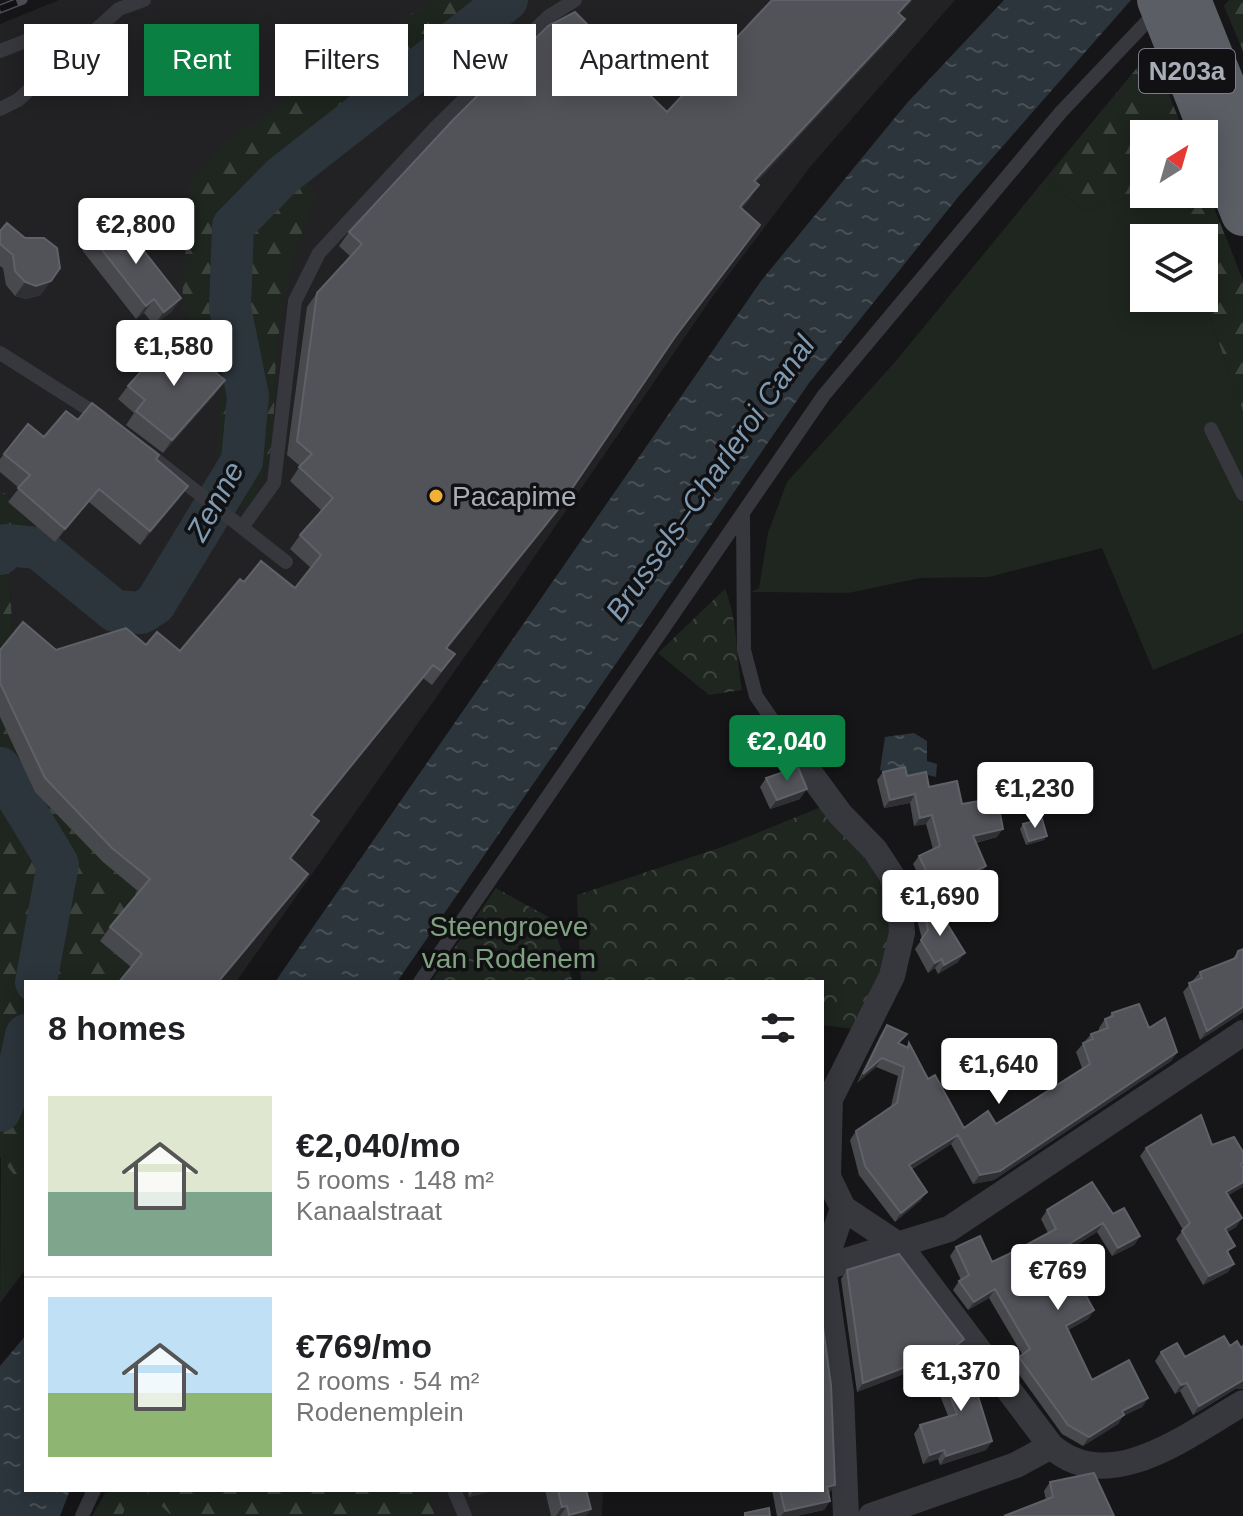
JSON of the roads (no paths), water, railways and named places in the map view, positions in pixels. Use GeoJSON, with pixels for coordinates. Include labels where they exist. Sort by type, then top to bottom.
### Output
{"type":"FeatureCollection","features":[{"type":"Feature","properties":{"kind":"highway","name":"N203a"},"geometry":{"type":"LineString","coordinates":[[1159,0],[1233,135]]}},
{"type":"Feature","properties":{"kind":"highway","name":"N203a"},"geometry":{"type":"LineString","coordinates":[[1189,0],[1233,135],[1243,214]]}},
{"type":"Feature","properties":{"kind":"street"},"geometry":{"type":"LineString","coordinates":[[795,753],[840,814],[875,850],[892,876],[900,903],[902,933],[892,976],[830,1099],[826,1113],[825,1177],[843,1208],[900,1246],[1051,1446],[1066,1460],[1086,1467],[1135,1460],[1162,1450],[1243,1403]]}},
{"type":"Feature","properties":{"kind":"street"},"geometry":{"type":"LineString","coordinates":[[824,1268],[949,1229],[1243,1033]]}},
{"type":"Feature","properties":{"kind":"street"},"geometry":{"type":"LineString","coordinates":[[824,1265],[843,1208]]}},
{"type":"Feature","properties":{"kind":"street"},"geometry":{"type":"LineString","coordinates":[[824,1275],[841,1393],[846,1516]]}},
{"type":"Feature","properties":{"kind":"street"},"geometry":{"type":"LineString","coordinates":[[871,1516],[1016,1465],[1051,1446]]}},
{"type":"Feature","properties":{"kind":"lane"},"geometry":{"type":"LineString","coordinates":[[0,109],[18,100],[119,9],[144,0]]}},
{"type":"Feature","properties":{"kind":"lane"},"geometry":{"type":"LineString","coordinates":[[243,526],[274,483],[295,301],[319,253],[436,127],[548,17],[575,0]]}},
{"type":"Feature","properties":{"kind":"lane"},"geometry":{"type":"LineString","coordinates":[[421,980],[824,395],[1061,112],[1167,0]]}},
{"type":"Feature","properties":{"kind":"lane"},"geometry":{"type":"LineString","coordinates":[[0,51],[24,42]]}},
{"type":"Feature","properties":{"kind":"lane"},"geometry":{"type":"LineString","coordinates":[[0,353],[108,422]]}},
{"type":"Feature","properties":{"kind":"lane"},"geometry":{"type":"LineString","coordinates":[[1211,429],[1243,494]]}},
{"type":"Feature","properties":{"kind":"lane"},"geometry":{"type":"LineString","coordinates":[[133,442],[286,562]]}},
{"type":"Feature","properties":{"kind":"lane"},"geometry":{"type":"LineString","coordinates":[[742,513],[744,650],[756,696],[795,753]]}},
{"type":"Feature","properties":{"kind":"lane"},"geometry":{"type":"LineString","coordinates":[[82,1516],[93,1492]]}},
{"type":"Feature","properties":{"kind":"lane"},"geometry":{"type":"LineString","coordinates":[[455,1492],[465,1516]]}},
{"type":"Feature","properties":{"kind":"water","name":"Brussels–Charleroi Canal"},"geometry":{"type":"Polygon","coordinates":[[[1004,0],[1131,0],[959,196],[809,383],[398,980],[276,980],[761,281],[907,103],[1004,0]]]}},
{"type":"Feature","properties":{"kind":"water"},"geometry":{"type":"Polygon","coordinates":[[[914,733],[927,741],[927,761],[937,764],[936,777],[920,773],[908,778],[880,770],[885,737],[914,733]]]}},
{"type":"Feature","properties":{"kind":"water"},"geometry":{"type":"Polygon","coordinates":[[[24,1337],[24,1492],[69,1492],[60,1516],[0,1516],[0,1366],[24,1337]]]}},
{"type":"Feature","properties":{"kind":"waterway","name":"Zenne"},"geometry":{"type":"LineString","coordinates":[[0,554],[6,545],[38,548],[115,611],[141,613],[155,604],[242,461],[248,396],[230,308],[233,226],[282,176],[507,0]]}},
{"type":"Feature","properties":{"kind":"waterway","name":"Zenne"},"geometry":{"type":"LineString","coordinates":[[0,768],[58,864],[36,980]]}},
{"type":"Feature","properties":{"kind":"waterway","name":"Zenne"},"geometry":{"type":"LineString","coordinates":[[0,1111],[24,1045]]}},
{"type":"Feature","properties":{"kind":"railway"},"geometry":{"type":"LineString","coordinates":[[0,9],[23,0]]}},
{"type":"Feature","properties":{"kind":"place","name":"Pacapime"},"geometry":{"type":"Point","coordinates":[436,496]}},
{"type":"Feature","properties":{"kind":"park label","name":"Steengroeve van Rodenem"},"geometry":{"type":"Point","coordinates":[509,942]}}]}
